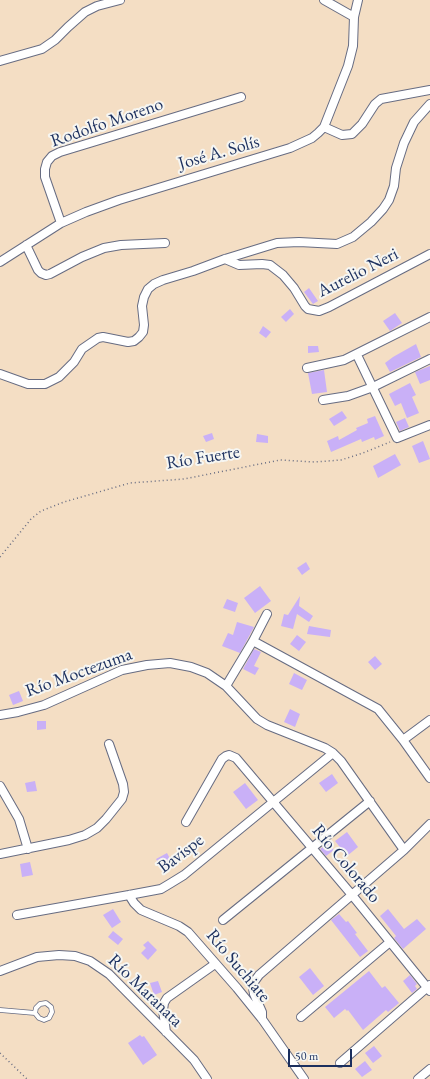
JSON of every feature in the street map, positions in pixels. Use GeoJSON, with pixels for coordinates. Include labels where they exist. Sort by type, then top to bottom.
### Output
{"type":"FeatureCollection","features":[{"type":"Feature","properties":{"kind":"street"},"geometry":{"type":"LineString","coordinates":[[0,61],[42,49],[55,40],[85,12],[98,6],[120,0]]}},
{"type":"Feature","properties":{"kind":"street"},"geometry":{"type":"LineString","coordinates":[[324,0],[354,17]]}},
{"type":"Feature","properties":{"kind":"street","name":"José A. Solís"},"geometry":{"type":"LineString","coordinates":[[0,262],[61,223],[86,212],[119,200],[252,161],[290,148],[312,138],[324,127],[348,66],[353,46],[354,17],[358,0]]}},
{"type":"Feature","properties":{"kind":"street"},"geometry":{"type":"LineString","coordinates":[[324,127],[344,136],[352,134],[362,124],[375,104],[381,99],[430,90]]}},
{"type":"Feature","properties":{"kind":"street","name":"Rodolfo Moreno"},"geometry":{"type":"LineString","coordinates":[[61,223],[45,177],[47,162],[52,156],[60,152],[240,97]]}},
{"type":"Feature","properties":{"kind":"street"},"geometry":{"type":"LineString","coordinates":[[0,374],[28,384],[45,384],[60,377],[74,362],[82,349],[98,338],[109,337],[128,342],[134,340],[143,332],[144,325],[142,306],[144,297],[148,289],[154,284],[163,280],[277,243],[299,242],[337,244],[353,237],[375,218],[389,200],[394,186],[396,168],[404,142],[414,122],[430,104]]}},
{"type":"Feature","properties":{"kind":"street"},"geometry":{"type":"LineString","coordinates":[[26,245],[38,270],[46,275],[104,248],[121,245],[165,243]]}},
{"type":"Feature","properties":{"kind":"street","name":"Aurelio Neri"},"geometry":{"type":"LineString","coordinates":[[225,259],[239,265],[270,265],[283,275],[308,309],[319,311],[430,254]]}},
{"type":"Feature","properties":{"kind":"street"},"geometry":{"type":"LineString","coordinates":[[307,368],[333,363],[357,355],[430,317]]}},
{"type":"Feature","properties":{"kind":"street"},"geometry":{"type":"LineString","coordinates":[[357,355],[397,438],[430,425]]}},
{"type":"Feature","properties":{"kind":"street"},"geometry":{"type":"LineString","coordinates":[[323,400],[348,396],[373,388],[430,360]]}},
{"type":"Feature","properties":{"kind":"street"},"geometry":{"type":"LineString","coordinates":[[226,686],[267,614]]}},
{"type":"Feature","properties":{"kind":"street"},"geometry":{"type":"LineString","coordinates":[[253,641],[378,709],[403,740],[430,778]]}},
{"type":"Feature","properties":{"kind":"street","name":"Río Moctezuma"},"geometry":{"type":"LineString","coordinates":[[0,715],[44,705],[122,670],[147,665],[170,664],[191,667],[207,673],[226,686],[257,719],[267,725],[325,748],[333,753],[341,761],[404,850]]}},
{"type":"Feature","properties":{"kind":"street"},"geometry":{"type":"LineString","coordinates":[[403,740],[430,720]]}},
{"type":"Feature","properties":{"kind":"street"},"geometry":{"type":"LineString","coordinates":[[0,854],[86,836],[106,819],[122,799],[123,788],[109,744]]}},
{"type":"Feature","properties":{"kind":"street","name":"Bavispe"},"geometry":{"type":"LineString","coordinates":[[17,915],[161,889],[190,870],[333,753]]}},
{"type":"Feature","properties":{"kind":"street","name":"Río Colorado"},"geometry":{"type":"LineString","coordinates":[[186,822],[222,759],[229,755],[236,758],[429,988]]}},
{"type":"Feature","properties":{"kind":"street"},"geometry":{"type":"LineString","coordinates":[[0,786],[19,819],[28,849]]}},
{"type":"Feature","properties":{"kind":"street"},"geometry":{"type":"LineString","coordinates":[[223,920],[370,801]]}},
{"type":"Feature","properties":{"kind":"street"},"geometry":{"type":"LineString","coordinates":[[262,1019],[262,1012],[253,988],[254,982],[259,975],[404,850],[430,824]]}},
{"type":"Feature","properties":{"kind":"street","name":"Río Suchiate"},"geometry":{"type":"LineString","coordinates":[[129,895],[141,910],[185,929],[262,1019],[304,1079]]}},
{"type":"Feature","properties":{"kind":"street"},"geometry":{"type":"LineString","coordinates":[[302,1016],[390,942]]}},
{"type":"Feature","properties":{"kind":"street","name":"Río Maranata"},"geometry":{"type":"LineString","coordinates":[[0,971],[37,957],[59,955],[75,956],[90,961],[109,974],[194,1060],[207,1079]]}},
{"type":"Feature","properties":{"kind":"street"},"geometry":{"type":"LineString","coordinates":[[166,1032],[163,1010],[167,998],[215,964]]}},
{"type":"Feature","properties":{"kind":"street"},"geometry":{"type":"LineString","coordinates":[[340,1063],[429,988]]}},
{"type":"Feature","properties":{"kind":"street"},"geometry":{"type":"LineString","coordinates":[[418,1079],[430,1069]]}},
{"type":"Feature","properties":{"kind":"lane"},"geometry":{"type":"LineString","coordinates":[[0,1010],[35,1013],[39,1018],[44,1020],[49,1018],[52,1012],[51,1007],[46,1003],[40,1004],[36,1008],[35,1013]]}},
{"type":"Feature","properties":{"kind":"path","name":"Río Fuerte"},"geometry":{"type":"LineString","coordinates":[[0,557],[31,519],[41,511],[64,502],[130,483],[184,479],[280,460],[315,462],[341,460],[363,453],[397,438]]}},
{"type":"Feature","properties":{"kind":"path"},"geometry":{"type":"LineString","coordinates":[[0,1053],[27,1079]]}},
{"type":"Feature","properties":{"kind":"building"},"geometry":{"type":"Polygon","coordinates":[[[309,288],[318,301],[313,304],[304,292],[309,288]]]}},
{"type":"Feature","properties":{"kind":"building"},"geometry":{"type":"Polygon","coordinates":[[[290,309],[294,314],[286,322],[281,317],[290,309]]]}},
{"type":"Feature","properties":{"kind":"building"},"geometry":{"type":"Polygon","coordinates":[[[395,313],[402,323],[390,331],[383,321],[395,313]]]}},
{"type":"Feature","properties":{"kind":"building"},"geometry":{"type":"Polygon","coordinates":[[[263,326],[271,332],[266,338],[259,333],[263,326]]]}},
{"type":"Feature","properties":{"kind":"building"},"geometry":{"type":"Polygon","coordinates":[[[416,344],[421,357],[390,372],[385,363],[416,344]]]}},
{"type":"Feature","properties":{"kind":"building"},"geometry":{"type":"Polygon","coordinates":[[[308,346],[318,346],[319,352],[308,353],[308,346]]]}},
{"type":"Feature","properties":{"kind":"building"},"geometry":{"type":"Polygon","coordinates":[[[430,366],[430,380],[420,384],[415,372],[430,366]]]}},
{"type":"Feature","properties":{"kind":"building"},"geometry":{"type":"Polygon","coordinates":[[[324,370],[327,392],[312,394],[308,373],[324,370]]]}},
{"type":"Feature","properties":{"kind":"building"},"geometry":{"type":"Polygon","coordinates":[[[410,383],[416,395],[412,397],[419,413],[407,418],[401,403],[395,406],[389,394],[410,383]]]}},
{"type":"Feature","properties":{"kind":"building"},"geometry":{"type":"Polygon","coordinates":[[[342,411],[347,418],[334,426],[329,419],[342,411]]]}},
{"type":"Feature","properties":{"kind":"building"},"geometry":{"type":"Polygon","coordinates":[[[375,416],[384,436],[375,440],[374,437],[362,442],[361,439],[331,452],[327,441],[338,436],[339,440],[357,430],[356,428],[368,423],[367,419],[375,416]]]}},
{"type":"Feature","properties":{"kind":"building"},"geometry":{"type":"Polygon","coordinates":[[[405,418],[409,427],[400,431],[396,422],[405,418]]]}},
{"type":"Feature","properties":{"kind":"building"},"geometry":{"type":"Polygon","coordinates":[[[212,433],[214,439],[206,442],[203,436],[212,433]]]}},
{"type":"Feature","properties":{"kind":"building"},"geometry":{"type":"Polygon","coordinates":[[[257,434],[268,436],[268,443],[256,442],[257,434]]]}},
{"type":"Feature","properties":{"kind":"building"},"geometry":{"type":"Polygon","coordinates":[[[423,441],[430,459],[419,463],[412,446],[423,441]]]}},
{"type":"Feature","properties":{"kind":"building"},"geometry":{"type":"Polygon","coordinates":[[[395,454],[401,465],[378,478],[373,466],[395,454]]]}},
{"type":"Feature","properties":{"kind":"building"},"geometry":{"type":"Polygon","coordinates":[[[306,562],[310,569],[302,575],[297,568],[306,562]]]}},
{"type":"Feature","properties":{"kind":"building"},"geometry":{"type":"Polygon","coordinates":[[[260,586],[271,601],[255,613],[244,598],[260,586]]]}},
{"type":"Feature","properties":{"kind":"building"},"geometry":{"type":"Polygon","coordinates":[[[300,596],[299,606],[313,616],[309,622],[297,614],[293,629],[281,626],[284,614],[288,615],[300,596]]]}},
{"type":"Feature","properties":{"kind":"building"},"geometry":{"type":"Polygon","coordinates":[[[227,599],[238,603],[235,612],[223,608],[227,599]]]}},
{"type":"Feature","properties":{"kind":"building"},"geometry":{"type":"Polygon","coordinates":[[[237,622],[254,627],[240,653],[222,646],[228,633],[233,635],[237,622]]]}},
{"type":"Feature","properties":{"kind":"building"},"geometry":{"type":"Polygon","coordinates":[[[309,626],[331,630],[330,637],[307,634],[309,626]]]}},
{"type":"Feature","properties":{"kind":"building"},"geometry":{"type":"Polygon","coordinates":[[[297,635],[306,642],[299,651],[290,644],[297,635]]]}},
{"type":"Feature","properties":{"kind":"building"},"geometry":{"type":"Polygon","coordinates":[[[254,649],[261,652],[254,666],[259,668],[255,675],[243,669],[254,649]]]}},
{"type":"Feature","properties":{"kind":"building"},"geometry":{"type":"Polygon","coordinates":[[[375,656],[382,664],[375,670],[368,662],[375,656]]]}},
{"type":"Feature","properties":{"kind":"building"},"geometry":{"type":"Polygon","coordinates":[[[294,673],[307,680],[302,690],[289,684],[294,673]]]}},
{"type":"Feature","properties":{"kind":"building"},"geometry":{"type":"Polygon","coordinates":[[[19,691],[23,701],[13,705],[9,695],[19,691]]]}},
{"type":"Feature","properties":{"kind":"building"},"geometry":{"type":"Polygon","coordinates":[[[290,709],[300,714],[295,727],[284,722],[290,709]]]}},
{"type":"Feature","properties":{"kind":"building"},"geometry":{"type":"Polygon","coordinates":[[[37,721],[46,721],[46,729],[37,730],[37,721]]]}},
{"type":"Feature","properties":{"kind":"building"},"geometry":{"type":"Polygon","coordinates":[[[332,774],[338,783],[326,792],[319,783],[332,774]]]}},
{"type":"Feature","properties":{"kind":"building"},"geometry":{"type":"Polygon","coordinates":[[[35,781],[37,791],[27,792],[25,783],[35,781]]]}},
{"type":"Feature","properties":{"kind":"building"},"geometry":{"type":"Polygon","coordinates":[[[245,783],[258,800],[246,809],[233,792],[245,783]]]}},
{"type":"Feature","properties":{"kind":"building"},"geometry":{"type":"Polygon","coordinates":[[[347,832],[358,847],[347,856],[335,841],[347,832]]]}},
{"type":"Feature","properties":{"kind":"building"},"geometry":{"type":"Polygon","coordinates":[[[328,843],[334,850],[326,856],[320,849],[328,843]]]}},
{"type":"Feature","properties":{"kind":"building"},"geometry":{"type":"Polygon","coordinates":[[[167,853],[174,866],[164,872],[156,859],[167,853]]]}},
{"type":"Feature","properties":{"kind":"building"},"geometry":{"type":"Polygon","coordinates":[[[30,862],[33,875],[22,877],[20,864],[30,862]]]}},
{"type":"Feature","properties":{"kind":"building"},"geometry":{"type":"Polygon","coordinates":[[[113,909],[121,922],[112,928],[103,915],[113,909]]]}},
{"type":"Feature","properties":{"kind":"building"},"geometry":{"type":"Polygon","coordinates":[[[388,909],[404,929],[417,919],[426,929],[403,949],[394,938],[396,936],[380,916],[388,909]]]}},
{"type":"Feature","properties":{"kind":"building"},"geometry":{"type":"Polygon","coordinates":[[[339,914],[346,922],[348,921],[357,933],[355,934],[368,951],[360,957],[331,920],[339,914]]]}},
{"type":"Feature","properties":{"kind":"building"},"geometry":{"type":"Polygon","coordinates":[[[113,931],[123,939],[118,945],[108,937],[113,931]]]}},
{"type":"Feature","properties":{"kind":"building"},"geometry":{"type":"Polygon","coordinates":[[[148,941],[157,950],[148,960],[141,953],[146,948],[143,945],[148,941]]]}},
{"type":"Feature","properties":{"kind":"building"},"geometry":{"type":"Polygon","coordinates":[[[310,968],[324,986],[313,995],[299,977],[310,968]]]}},
{"type":"Feature","properties":{"kind":"building"},"geometry":{"type":"Polygon","coordinates":[[[369,971],[382,988],[385,986],[399,1003],[388,1012],[386,1010],[363,1030],[348,1010],[347,1011],[345,1009],[334,1018],[325,1007],[369,971]]]}},
{"type":"Feature","properties":{"kind":"building"},"geometry":{"type":"Polygon","coordinates":[[[410,975],[417,984],[415,986],[417,989],[412,993],[403,981],[410,975]]]}},
{"type":"Feature","properties":{"kind":"building"},"geometry":{"type":"Polygon","coordinates":[[[158,981],[162,992],[154,995],[150,983],[158,981]]]}},
{"type":"Feature","properties":{"kind":"building"},"geometry":{"type":"Polygon","coordinates":[[[140,1035],[142,1037],[144,1036],[157,1055],[143,1065],[128,1043],[140,1035]]]}},
{"type":"Feature","properties":{"kind":"building"},"geometry":{"type":"Polygon","coordinates":[[[374,1046],[382,1056],[373,1063],[365,1053],[374,1046]]]}},
{"type":"Feature","properties":{"kind":"building"},"geometry":{"type":"Polygon","coordinates":[[[365,1061],[372,1070],[362,1077],[355,1069],[365,1061]]]}}]}
